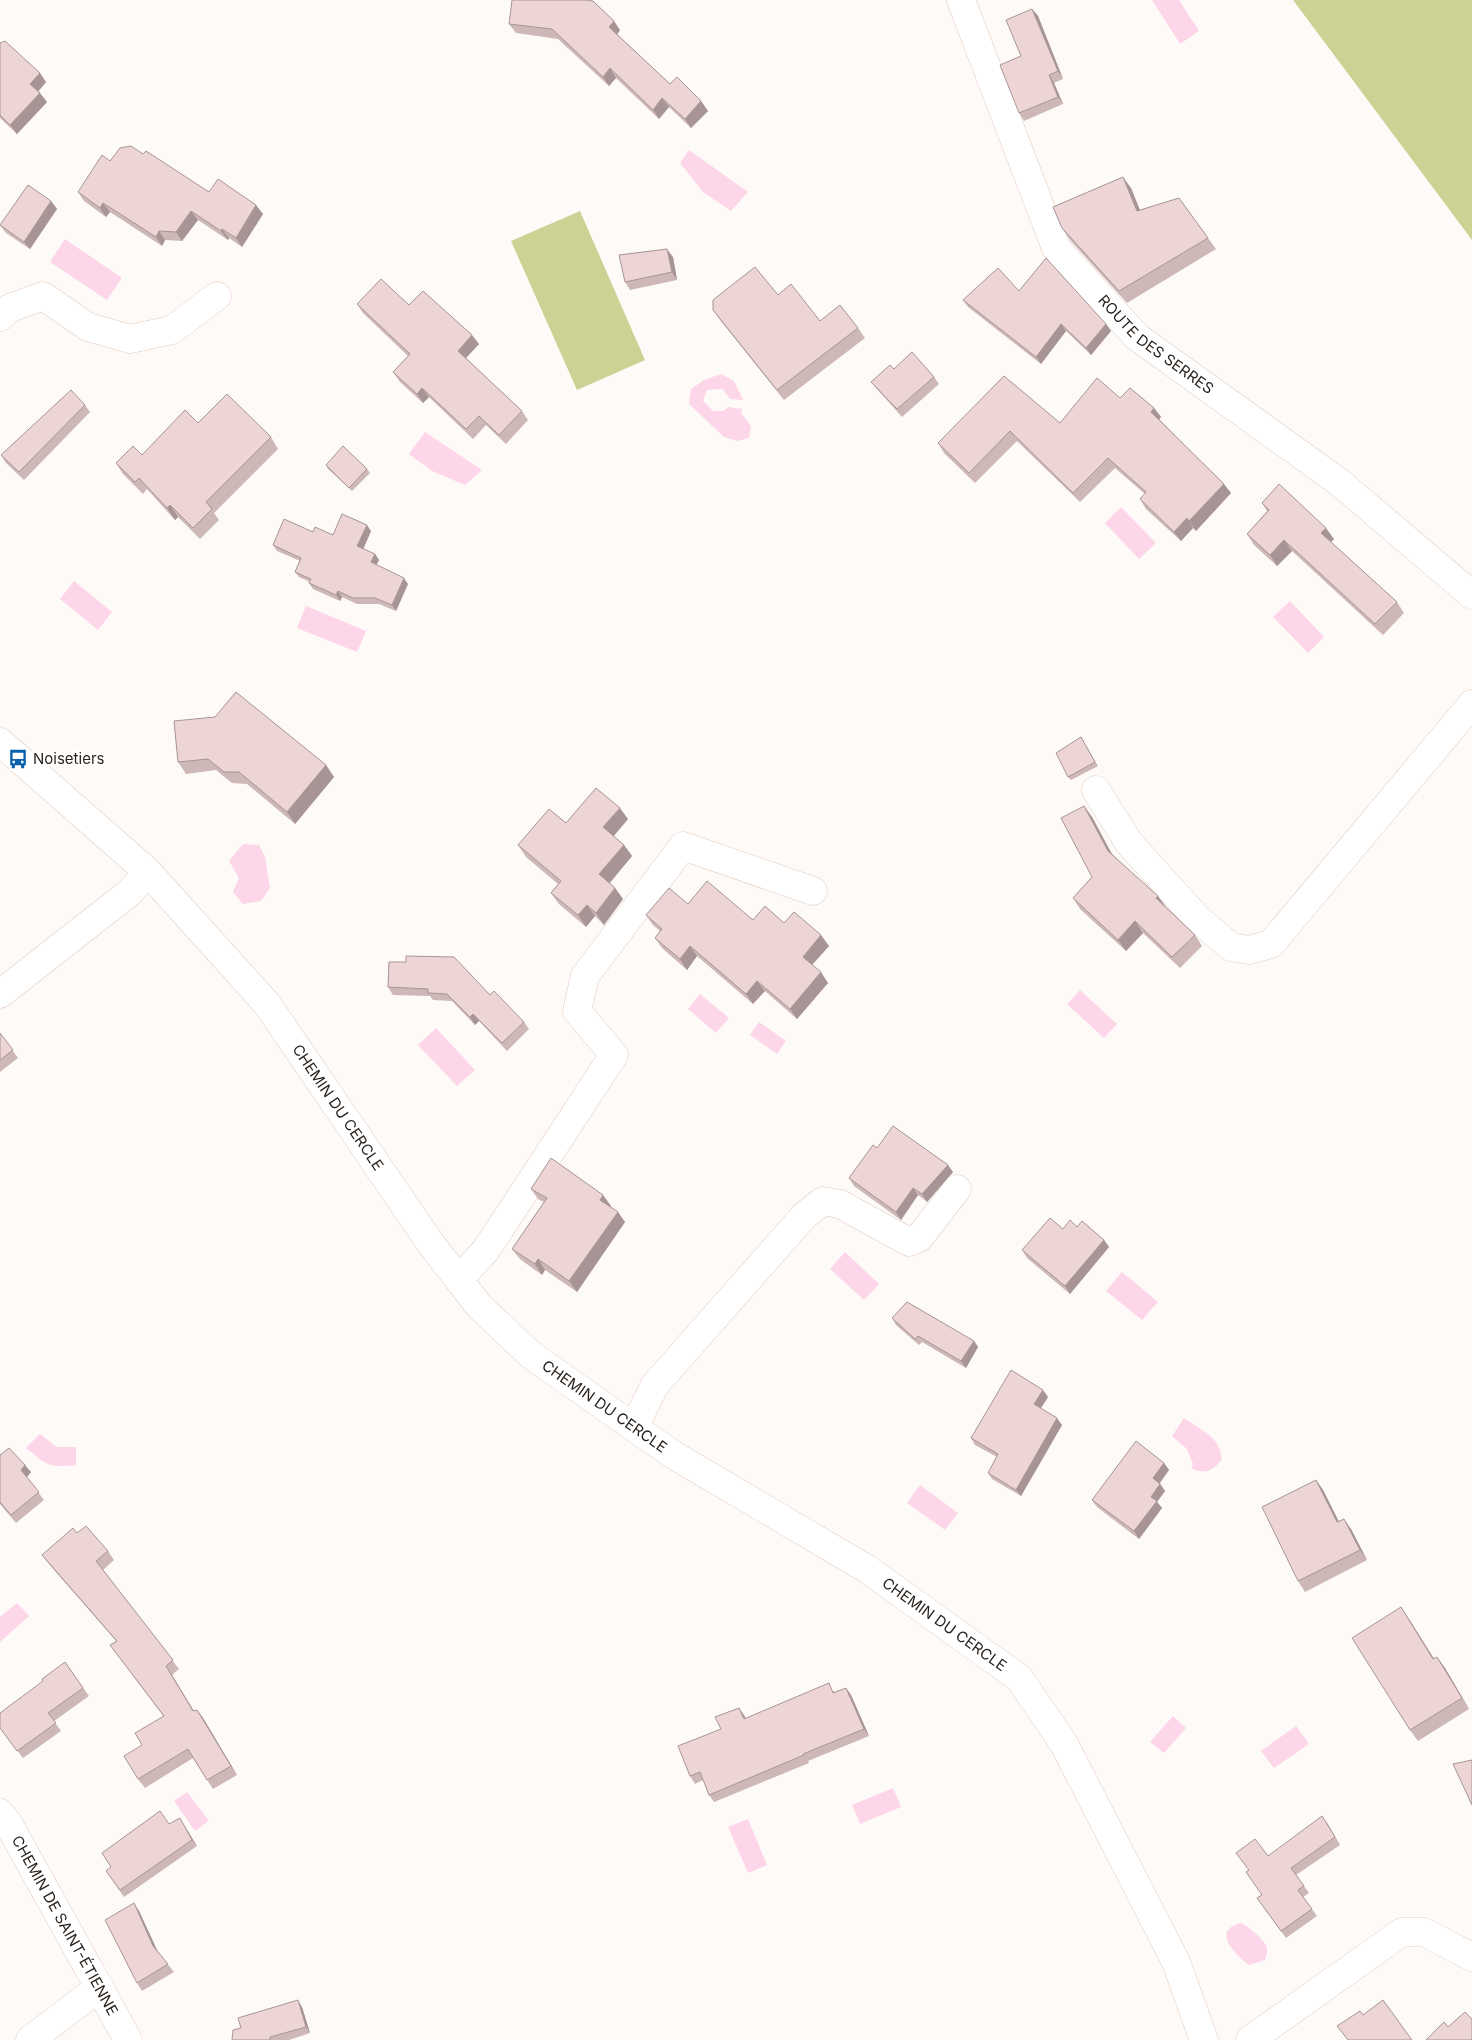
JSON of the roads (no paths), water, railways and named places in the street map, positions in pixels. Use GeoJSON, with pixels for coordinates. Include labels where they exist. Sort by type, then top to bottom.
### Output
{"type":"FeatureCollection","features":[{"type":"Feature","properties":{"kind":"street","name":"ROUTE DES SERRES"},"geometry":{"type":"LineString","coordinates":[[961,0],[1056,248],[1137,337],[1339,482],[1472,595]]}},
{"type":"Feature","properties":{"kind":"street"},"geometry":{"type":"LineString","coordinates":[[0,317],[10,308],[43,296],[88,327],[130,339],[172,330],[217,296]]}},
{"type":"Feature","properties":{"kind":"street"},"geometry":{"type":"LineString","coordinates":[[1096,790],[1129,843],[1197,918],[1232,947],[1249,950],[1271,944],[1472,704]]}},
{"type":"Feature","properties":{"kind":"street","name":"CHEMIN DU CERCLE"},"geometry":{"type":"LineString","coordinates":[[0,742],[148,872],[267,1004],[431,1244],[479,1306],[531,1355],[672,1454],[867,1569],[1019,1678],[1064,1744],[1176,1962],[1204,2040]]}},
{"type":"Feature","properties":{"kind":"street"},"geometry":{"type":"LineString","coordinates":[[459,1279],[486,1250],[614,1055],[577,1011],[585,976],[683,846],[813,891]]}},
{"type":"Feature","properties":{"kind":"street"},"geometry":{"type":"LineString","coordinates":[[0,994],[129,893],[148,872]]}},
{"type":"Feature","properties":{"kind":"street"},"geometry":{"type":"LineString","coordinates":[[634,1427],[655,1385],[804,1216],[823,1201],[840,1204],[909,1242],[919,1238],[957,1188]]}},
{"type":"Feature","properties":{"kind":"street","name":"CHEMIN DE SAINT-ÉTIENNE"},"geometry":{"type":"LineString","coordinates":[[0,1813],[100,1987],[128,2040]]}},
{"type":"Feature","properties":{"kind":"street"},"geometry":{"type":"LineString","coordinates":[[1250,2040],[1402,1932],[1424,1932],[1472,1957]]}},
{"type":"Feature","properties":{"kind":"street"},"geometry":{"type":"LineString","coordinates":[[30,2040],[100,1987]]}},
{"type":"Feature","properties":{"kind":"place","name":"Noisetiers"},"geometry":{"type":"Point","coordinates":[18,759]}}]}
